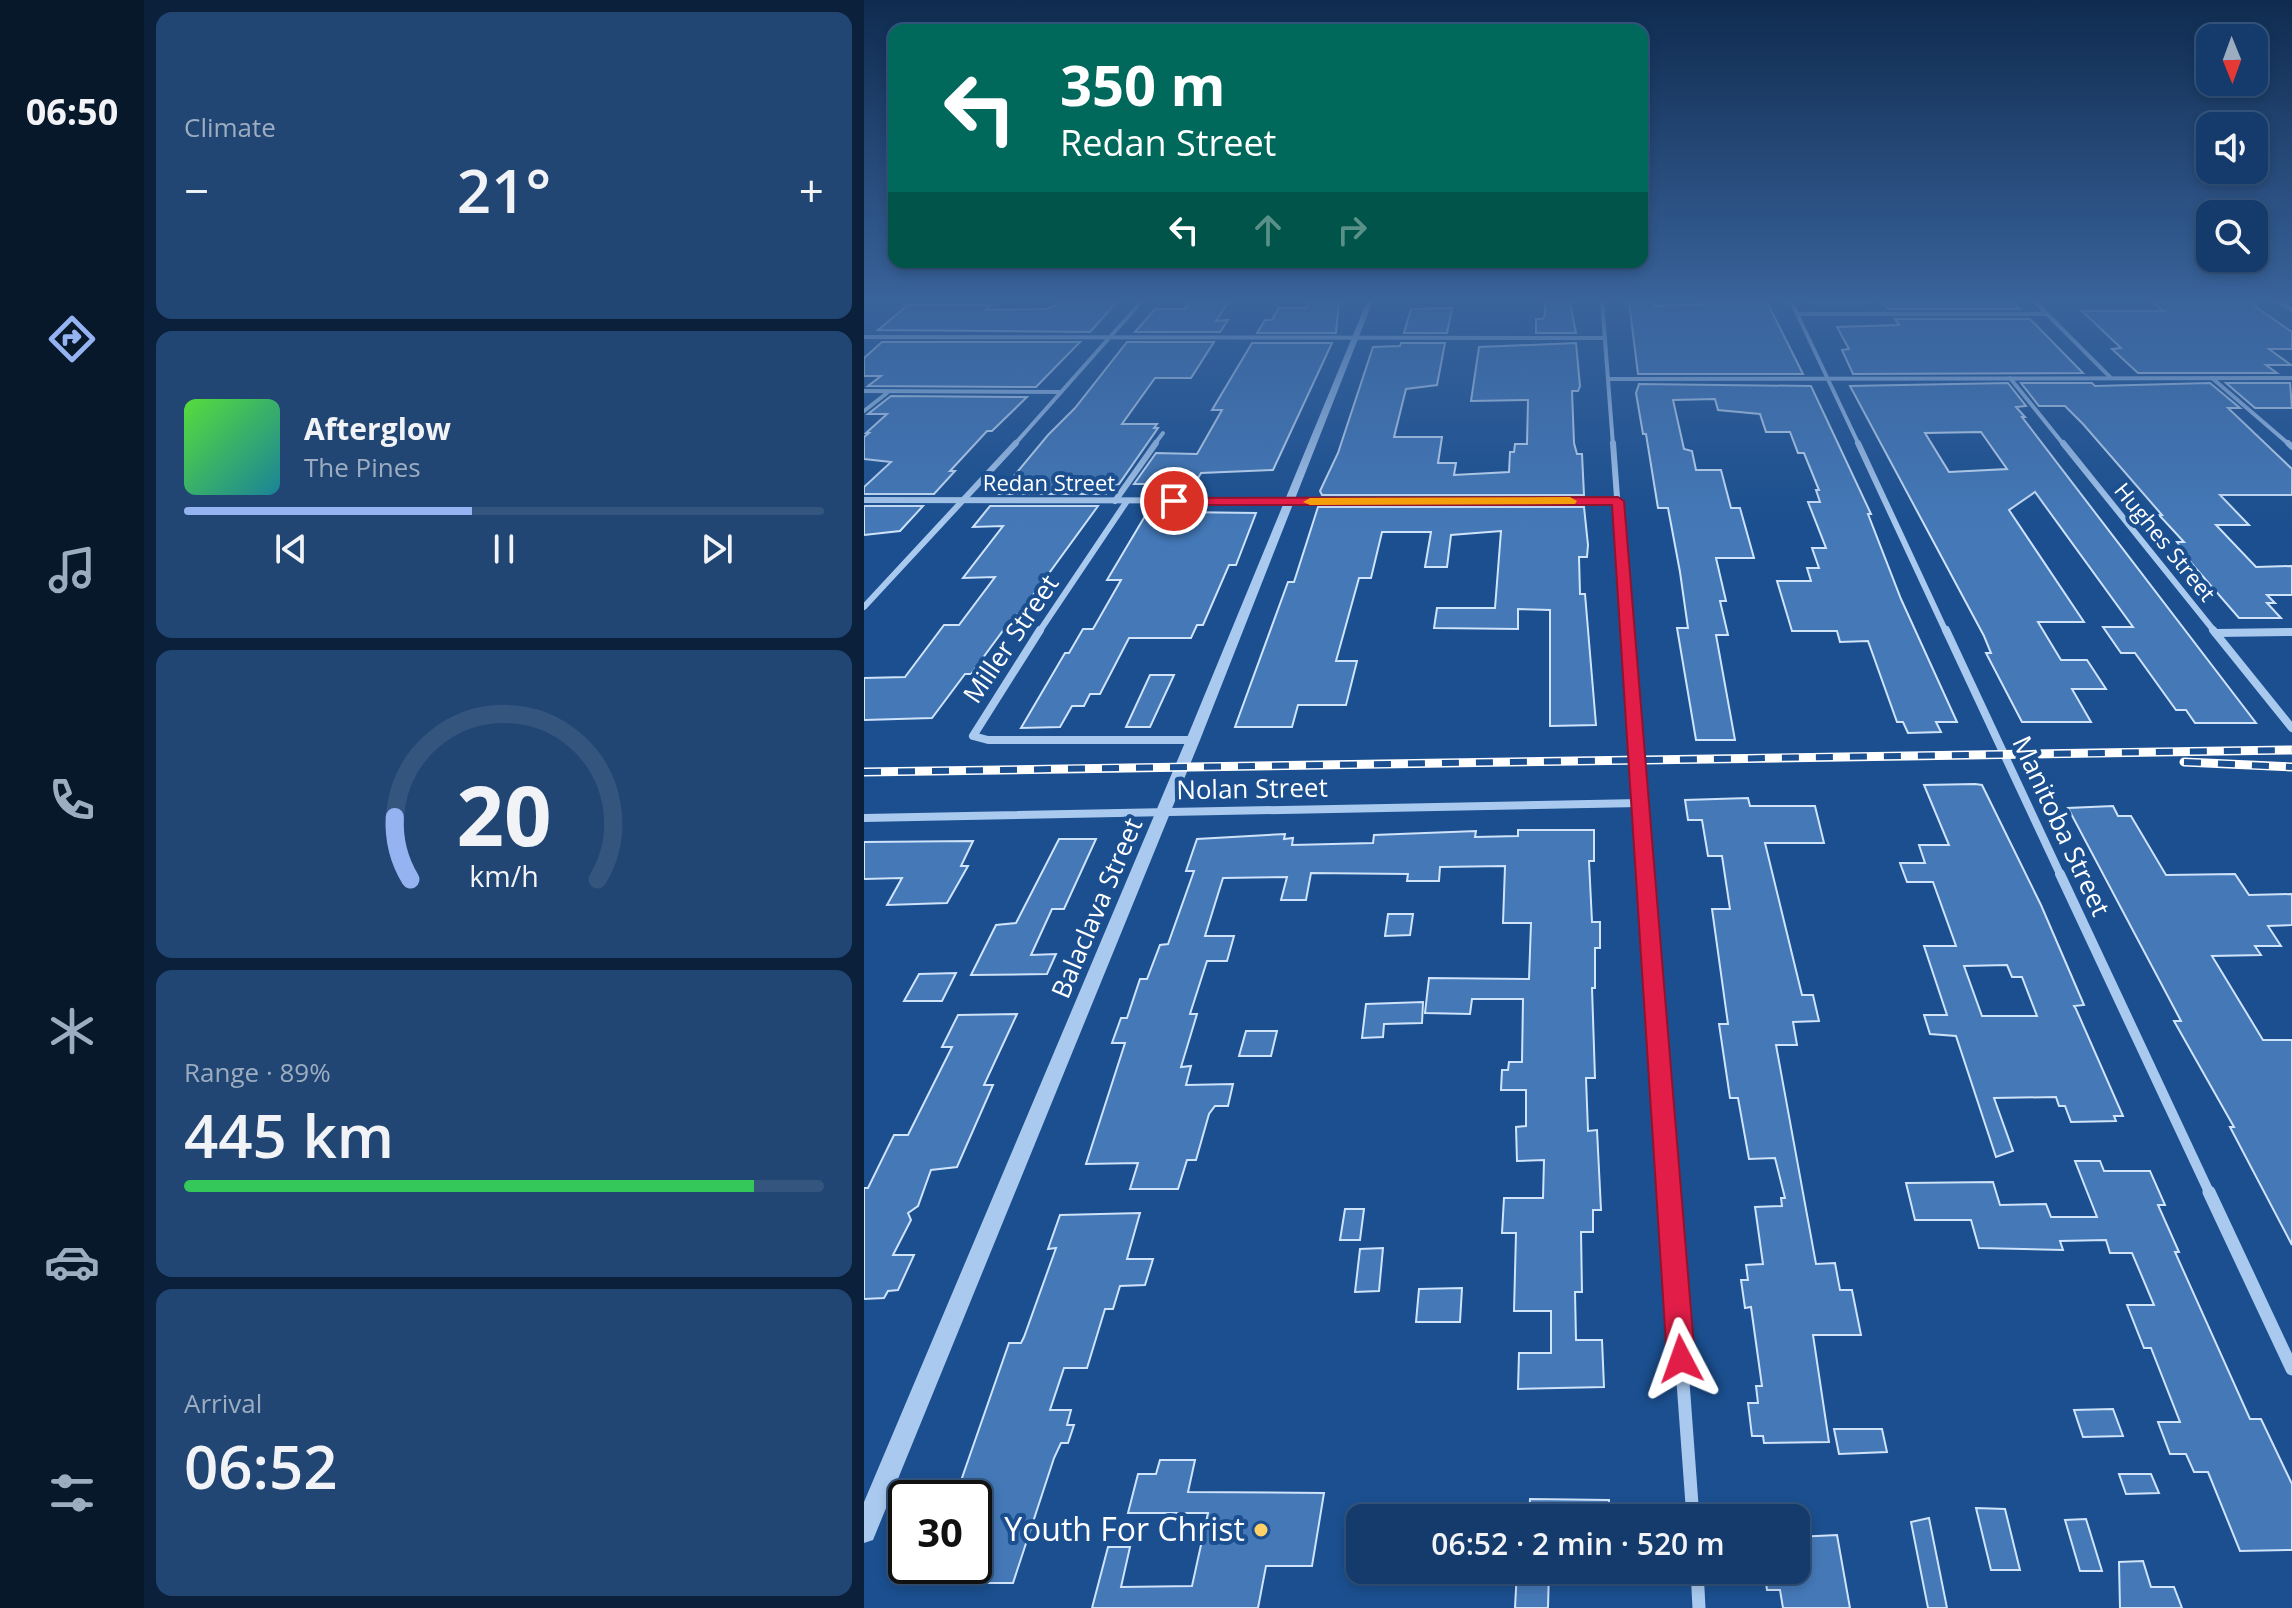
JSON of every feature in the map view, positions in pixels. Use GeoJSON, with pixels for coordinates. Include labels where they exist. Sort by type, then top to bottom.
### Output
{"type":"FeatureCollection","features":[{"type":"Feature","properties":{"kind":"street"},"geometry":{"type":"LineString","coordinates":[[864,607],[965,501],[1074,376]]}},
{"type":"Feature","properties":{"kind":"street","name":"Balaclava Street"},"geometry":{"type":"LineString","coordinates":[[864,1531],[1193,740],[1339,376]]}},
{"type":"Feature","properties":{"kind":"street","name":"Manitoba Street"},"geometry":{"type":"LineString","coordinates":[[1826,376],[2292,1369]]}},
{"type":"Feature","properties":{"kind":"street","name":"Hughes Street"},"geometry":{"type":"LineString","coordinates":[[2010,378],[2292,728]]}},
{"type":"Feature","properties":{"kind":"street"},"geometry":{"type":"LineString","coordinates":[[2211,378],[2292,447]]}},
{"type":"Feature","properties":{"kind":"street"},"geometry":{"type":"LineString","coordinates":[[1692,1504],[1609,379],[2292,378]]}},
{"type":"Feature","properties":{"kind":"street"},"geometry":{"type":"LineString","coordinates":[[864,391],[1059,392]]}},
{"type":"Feature","properties":{"kind":"street"},"geometry":{"type":"LineString","coordinates":[[864,411],[887,393]]}},
{"type":"Feature","properties":{"kind":"street"},"geometry":{"type":"LineString","coordinates":[[1115,501],[1163,433]]}},
{"type":"Feature","properties":{"kind":"street","name":"Redan Street"},"geometry":{"type":"LineString","coordinates":[[864,500],[1618,501]]}},
{"type":"Feature","properties":{"kind":"street","name":"Miller Street"},"geometry":{"type":"LineString","coordinates":[[1127,501],[977,725],[973,736],[988,740],[1193,740]]}},
{"type":"Feature","properties":{"kind":"street"},"geometry":{"type":"LineString","coordinates":[[2216,633],[2292,632]]}},
{"type":"Feature","properties":{"kind":"street","name":"Nolan Street"},"geometry":{"type":"LineString","coordinates":[[864,818],[1640,803]]}},
{"type":"Feature","properties":{"kind":"street"},"geometry":{"type":"LineString","coordinates":[[1698,1584],[1699,1608]]}},
{"type":"Feature","properties":{"kind":"building"},"geometry":{"type":"Polygon","coordinates":[[[881,376],[1047,376],[1036,387],[868,386],[881,376]]]}},
{"type":"Feature","properties":{"kind":"building"},"geometry":{"type":"Polygon","coordinates":[[[1100,376],[1192,376],[1155,378],[1122,424],[1157,424],[1154,428],[1158,428],[1119,484],[1112,485],[1106,494],[999,494],[1100,376]]]}},
{"type":"Feature","properties":{"kind":"building"},"geometry":{"type":"Polygon","coordinates":[[[1232,376],[1317,376],[1273,470],[1201,473],[1189,494],[1158,494],[1164,484],[1134,484],[1156,453],[1197,454],[1222,410],[1212,410],[1232,376]]]}},
{"type":"Feature","properties":{"kind":"building"},"geometry":{"type":"Polygon","coordinates":[[[1363,376],[1439,376],[1437,385],[1406,389],[1394,437],[1442,437],[1438,463],[1456,463],[1454,475],[1509,472],[1510,452],[1514,452],[1515,444],[1527,444],[1528,400],[1471,401],[1475,376],[1579,376],[1578,391],[1572,391],[1574,443],[1577,454],[1582,454],[1584,495],[1322,495],[1320,491],[1338,453],[1363,376]]]}},
{"type":"Feature","properties":{"kind":"building"},"geometry":{"type":"Polygon","coordinates":[[[2008,383],[2026,406],[2016,407],[2025,417],[2022,417],[2256,723],[2195,723],[2186,710],[2176,710],[2135,653],[2121,653],[2103,627],[2133,627],[2035,492],[2009,510],[2084,622],[2038,622],[2061,660],[2087,660],[2106,689],[2072,689],[2091,722],[2022,722],[1986,653],[1991,653],[1984,636],[1850,386],[2008,383]],[[1981,432],[1925,433],[1949,472],[2007,469],[1981,432]]]}},
{"type":"Feature","properties":{"kind":"building"},"geometry":{"type":"Polygon","coordinates":[[[2021,383],[2092,383],[2095,386],[2210,383],[2240,408],[2228,408],[2292,469],[2292,495],[2220,495],[2249,525],[2216,525],[2256,567],[2292,566],[2292,595],[2267,595],[2275,603],[2267,603],[2281,618],[2239,618],[2177,542],[2184,542],[2083,424],[2065,406],[2039,406],[2021,383]]]}},
{"type":"Feature","properties":{"kind":"building"},"geometry":{"type":"Polygon","coordinates":[[[2226,383],[2290,383],[2292,408],[2255,408],[2226,383]]]}},
{"type":"Feature","properties":{"kind":"building"},"geometry":{"type":"Polygon","coordinates":[[[1639,384],[1811,386],[1871,514],[1868,514],[1901,599],[1957,722],[1936,722],[1941,732],[1908,733],[1903,722],[1897,722],[1868,641],[1840,642],[1837,631],[1792,631],[1777,581],[1811,581],[1807,568],[1819,568],[1812,548],[1826,548],[1808,502],[1820,502],[1816,490],[1819,490],[1804,453],[1798,453],[1790,432],[1766,432],[1760,414],[1718,410],[1715,399],[1673,400],[1684,449],[1692,451],[1696,470],[1721,470],[1731,508],[1740,508],[1754,558],[1716,558],[1726,601],[1720,601],[1728,635],[1716,635],[1735,740],[1696,740],[1677,628],[1688,628],[1680,572],[1668,508],[1658,508],[1636,393],[1639,384]]]}},
{"type":"Feature","properties":{"kind":"building"},"geometry":{"type":"Polygon","coordinates":[[[891,396],[1027,397],[992,431],[987,431],[950,471],[955,471],[934,494],[864,494],[864,487],[891,462],[864,459],[864,437],[887,414],[868,414],[891,396]]]}},
{"type":"Feature","properties":{"kind":"building"},"geometry":{"type":"Polygon","coordinates":[[[864,506],[923,506],[900,531],[864,535],[864,506]]]}},
{"type":"Feature","properties":{"kind":"building"},"geometry":{"type":"Polygon","coordinates":[[[990,506],[1098,506],[1020,613],[1013,617],[971,674],[965,674],[932,718],[864,720],[864,678],[905,677],[944,625],[959,625],[995,577],[963,578],[1003,526],[973,527],[990,506]]]}},
{"type":"Feature","properties":{"kind":"building"},"geometry":{"type":"Polygon","coordinates":[[[1151,506],[1183,506],[1180,512],[1256,513],[1236,565],[1229,565],[1203,625],[1197,625],[1191,638],[1129,638],[1100,694],[1090,694],[1084,706],[1072,706],[1060,727],[1021,728],[1065,653],[1069,653],[1083,629],[1093,629],[1121,580],[1107,580],[1151,506]]]}},
{"type":"Feature","properties":{"kind":"building"},"geometry":{"type":"Polygon","coordinates":[[[1318,507],[1584,507],[1588,545],[1587,557],[1579,557],[1580,594],[1585,594],[1596,725],[1550,726],[1550,610],[1518,609],[1518,629],[1434,628],[1437,608],[1495,608],[1501,531],[1451,535],[1447,567],[1425,567],[1431,532],[1382,532],[1371,578],[1359,578],[1336,661],[1357,661],[1346,705],[1298,705],[1292,727],[1235,727],[1288,582],[1294,582],[1318,507]]]}},
{"type":"Feature","properties":{"kind":"building"},"geometry":{"type":"Polygon","coordinates":[[[1150,675],[1174,675],[1150,727],[1126,727],[1150,675]]]}},
{"type":"Feature","properties":{"kind":"building"},"geometry":{"type":"Polygon","coordinates":[[[1924,785],[1982,785],[2041,905],[2084,1005],[2074,1006],[2123,1116],[2114,1116],[2116,1121],[2071,1122],[2065,1106],[2059,1106],[2056,1097],[1994,1098],[2013,1151],[1996,1157],[1956,1036],[1930,1034],[1924,1015],[1947,1015],[1924,946],[1956,946],[1933,882],[1907,882],[1900,863],[1925,863],[1919,845],[1949,845],[1924,785]],[[2007,965],[1964,966],[1982,1016],[2037,1016],[2022,977],[2012,977],[2007,965]]]}},
{"type":"Feature","properties":{"kind":"building"},"geometry":{"type":"Polygon","coordinates":[[[1748,798],[1750,806],[1815,806],[1824,843],[1765,843],[1802,995],[1813,995],[1819,1021],[1793,1022],[1797,1045],[1776,1045],[1816,1264],[1835,1263],[1840,1290],[1852,1290],[1861,1335],[1813,1335],[1829,1442],[1764,1443],[1763,1436],[1752,1436],[1748,1403],[1758,1403],[1756,1386],[1762,1386],[1751,1307],[1745,1308],[1741,1280],[1748,1280],[1746,1265],[1763,1264],[1755,1207],[1782,1206],[1781,1198],[1785,1198],[1775,1158],[1749,1159],[1738,1098],[1730,1098],[1719,1024],[1728,1024],[1712,909],[1730,909],[1722,856],[1708,856],[1702,820],[1688,820],[1685,800],[1748,798]]]}},
{"type":"Feature","properties":{"kind":"building"},"geometry":{"type":"Polygon","coordinates":[[[2113,806],[2118,816],[2131,816],[2166,875],[2235,874],[2249,895],[2292,894],[2292,925],[2268,926],[2281,946],[2255,946],[2261,955],[2212,956],[2263,1040],[2292,1040],[2292,1245],[2230,1127],[2234,1127],[2174,1021],[2181,1021],[2068,808],[2113,806]]]}},
{"type":"Feature","properties":{"kind":"building"},"geometry":{"type":"Polygon","coordinates":[[[1518,830],[1594,830],[1594,861],[1589,861],[1592,922],[1600,922],[1600,948],[1595,948],[1595,988],[1592,988],[1595,1078],[1586,1078],[1588,1131],[1597,1130],[1601,1210],[1593,1210],[1593,1232],[1581,1232],[1582,1292],[1575,1292],[1576,1340],[1602,1340],[1604,1387],[1518,1389],[1519,1353],[1551,1353],[1551,1311],[1514,1311],[1516,1233],[1502,1233],[1504,1198],[1543,1198],[1544,1160],[1517,1161],[1516,1127],[1526,1126],[1526,1090],[1501,1090],[1502,1070],[1508,1070],[1509,1062],[1522,1062],[1523,999],[1472,999],[1470,1014],[1425,1013],[1429,978],[1529,979],[1531,923],[1503,923],[1505,866],[1440,867],[1439,881],[1407,881],[1408,874],[1311,873],[1306,900],[1281,900],[1287,877],[1223,878],[1205,936],[1234,936],[1227,961],[1207,961],[1190,1014],[1197,1014],[1181,1067],[1191,1066],[1186,1085],[1233,1084],[1228,1106],[1215,1106],[1209,1114],[1196,1160],[1187,1160],[1178,1189],[1130,1189],[1138,1163],[1086,1164],[1125,1043],[1112,1043],[1121,1018],[1127,1018],[1140,979],[1147,979],[1160,945],[1168,944],[1194,871],[1186,871],[1197,839],[1285,834],[1284,839],[1293,838],[1292,845],[1373,843],[1374,835],[1476,831],[1475,837],[1518,836],[1518,830]]]}},
{"type":"Feature","properties":{"kind":"building"},"geometry":{"type":"Polygon","coordinates":[[[1059,839],[1096,839],[1064,909],[1052,909],[1031,955],[1056,954],[1047,974],[971,975],[996,925],[1016,923],[1059,839]]]}},
{"type":"Feature","properties":{"kind":"building"},"geometry":{"type":"Polygon","coordinates":[[[973,841],[961,866],[968,866],[947,903],[887,905],[902,878],[864,879],[864,842],[973,841]]]}},
{"type":"Feature","properties":{"kind":"building"},"geometry":{"type":"Polygon","coordinates":[[[1388,914],[1413,914],[1410,935],[1385,936],[1388,914]]]}},
{"type":"Feature","properties":{"kind":"building"},"geometry":{"type":"Polygon","coordinates":[[[956,973],[942,1001],[904,1001],[919,974],[956,973]]]}},
{"type":"Feature","properties":{"kind":"building"},"geometry":{"type":"Polygon","coordinates":[[[1423,1002],[1422,1023],[1384,1024],[1383,1037],[1362,1038],[1366,1004],[1423,1002]]]}},
{"type":"Feature","properties":{"kind":"building"},"geometry":{"type":"Polygon","coordinates":[[[1017,1014],[984,1085],[993,1085],[957,1167],[931,1170],[918,1206],[908,1213],[911,1220],[893,1255],[914,1255],[898,1290],[888,1291],[884,1298],[864,1299],[864,1188],[868,1188],[894,1135],[908,1135],[952,1047],[942,1047],[958,1015],[1017,1014]]]}},
{"type":"Feature","properties":{"kind":"building"},"geometry":{"type":"Polygon","coordinates":[[[1246,1031],[1277,1031],[1271,1056],[1239,1056],[1246,1031]]]}},
{"type":"Feature","properties":{"kind":"building"},"geometry":{"type":"Polygon","coordinates":[[[2075,1161],[2100,1161],[2104,1171],[2150,1171],[2165,1205],[2158,1205],[2179,1252],[2175,1252],[2250,1419],[2261,1419],[2292,1484],[2292,1550],[2240,1551],[2208,1472],[2194,1472],[2186,1454],[2170,1454],[2158,1422],[2180,1422],[2151,1348],[2144,1348],[2127,1305],[2154,1305],[2132,1253],[2110,1253],[2106,1240],[2060,1241],[2063,1250],[1979,1248],[1971,1220],[1915,1220],[1906,1183],[1993,1182],[2000,1205],[2046,1204],[2051,1217],[2097,1217],[2075,1161]]]}},
{"type":"Feature","properties":{"kind":"building"},"geometry":{"type":"Polygon","coordinates":[[[1345,1209],[1364,1209],[1360,1240],[1340,1240],[1345,1209]]]}},
{"type":"Feature","properties":{"kind":"building"},"geometry":{"type":"Polygon","coordinates":[[[1140,1213],[1127,1259],[1153,1259],[1145,1285],[1120,1286],[1113,1309],[1105,1309],[1087,1368],[1064,1368],[1050,1410],[1071,1410],[1067,1425],[1074,1425],[1068,1443],[1061,1443],[1054,1458],[1013,1583],[992,1583],[992,1480],[961,1480],[1009,1343],[1021,1343],[1024,1337],[1056,1248],[1048,1249],[1060,1215],[1140,1213]]]}},
{"type":"Feature","properties":{"kind":"building"},"geometry":{"type":"Polygon","coordinates":[[[1383,1248],[1379,1291],[1355,1292],[1360,1249],[1383,1248]]]}},
{"type":"Feature","properties":{"kind":"building"},"geometry":{"type":"Polygon","coordinates":[[[1462,1288],[1460,1322],[1416,1322],[1419,1289],[1462,1288]]]}},
{"type":"Feature","properties":{"kind":"building"},"geometry":{"type":"Polygon","coordinates":[[[2113,1409],[2123,1436],[2083,1437],[2074,1410],[2113,1409]]]}},
{"type":"Feature","properties":{"kind":"building"},"geometry":{"type":"Polygon","coordinates":[[[1834,1429],[1882,1429],[1887,1452],[1839,1454],[1834,1429]]]}},
{"type":"Feature","properties":{"kind":"building","name":"Youth For Christ"},"geometry":{"type":"Polygon","coordinates":[[[1160,1460],[1195,1460],[1188,1492],[1324,1493],[1312,1566],[1266,1566],[1258,1608],[1092,1608],[1108,1547],[1130,1547],[1121,1587],[1192,1586],[1208,1513],[1128,1513],[1138,1474],[1156,1474],[1160,1460]]]}},
{"type":"Feature","properties":{"kind":"building"},"geometry":{"type":"Polygon","coordinates":[[[2119,1474],[2151,1474],[2159,1493],[2126,1494],[2119,1474]]]}},
{"type":"Feature","properties":{"kind":"building"},"geometry":{"type":"Polygon","coordinates":[[[1530,1499],[1609,1500],[1609,1504],[1530,1504],[1530,1499]]]}},
{"type":"Feature","properties":{"kind":"building"},"geometry":{"type":"Polygon","coordinates":[[[1976,1508],[2005,1509],[2020,1570],[1991,1570],[1976,1508]]]}},
{"type":"Feature","properties":{"kind":"building"},"geometry":{"type":"Polygon","coordinates":[[[1929,1518],[1947,1608],[1928,1608],[1911,1522],[1929,1518]]]}},
{"type":"Feature","properties":{"kind":"building"},"geometry":{"type":"Polygon","coordinates":[[[2086,1519],[2102,1571],[2080,1571],[2065,1520],[2086,1519]]]}},
{"type":"Feature","properties":{"kind":"building"},"geometry":{"type":"Polygon","coordinates":[[[1837,1535],[1850,1608],[1783,1608],[1780,1590],[1767,1590],[1766,1584],[1810,1584],[1810,1536],[1837,1535]]]}},
{"type":"Feature","properties":{"kind":"building"},"geometry":{"type":"Polygon","coordinates":[[[2143,1561],[2151,1587],[2174,1587],[2182,1608],[2120,1608],[2119,1562],[2143,1561]]]}},
{"type":"Feature","properties":{"kind":"building"},"geometry":{"type":"Polygon","coordinates":[[[1516,1584],[1549,1584],[1548,1608],[1515,1608],[1516,1584]]]}},
{"type":"Feature","properties":{"kind":"railway"},"geometry":{"type":"LineString","coordinates":[[864,772],[2292,750]]}},
{"type":"Feature","properties":{"kind":"railway"},"geometry":{"type":"LineString","coordinates":[[2184,762],[2292,767]]}},
{"type":"Feature","properties":{"kind":"slow traffic"},"geometry":{"type":"LineString","coordinates":[[1310,502],[1570,501]]}},
{"type":"Feature","properties":{"kind":"place","name":"Youth For Christ"},"geometry":{"type":"Point","coordinates":[1261,1530]}},
{"type":"Feature","properties":{"kind":"route"},"geometry":{"type":"LineString","coordinates":[[1174,501],[1618,501],[1681,1359]]}}]}
